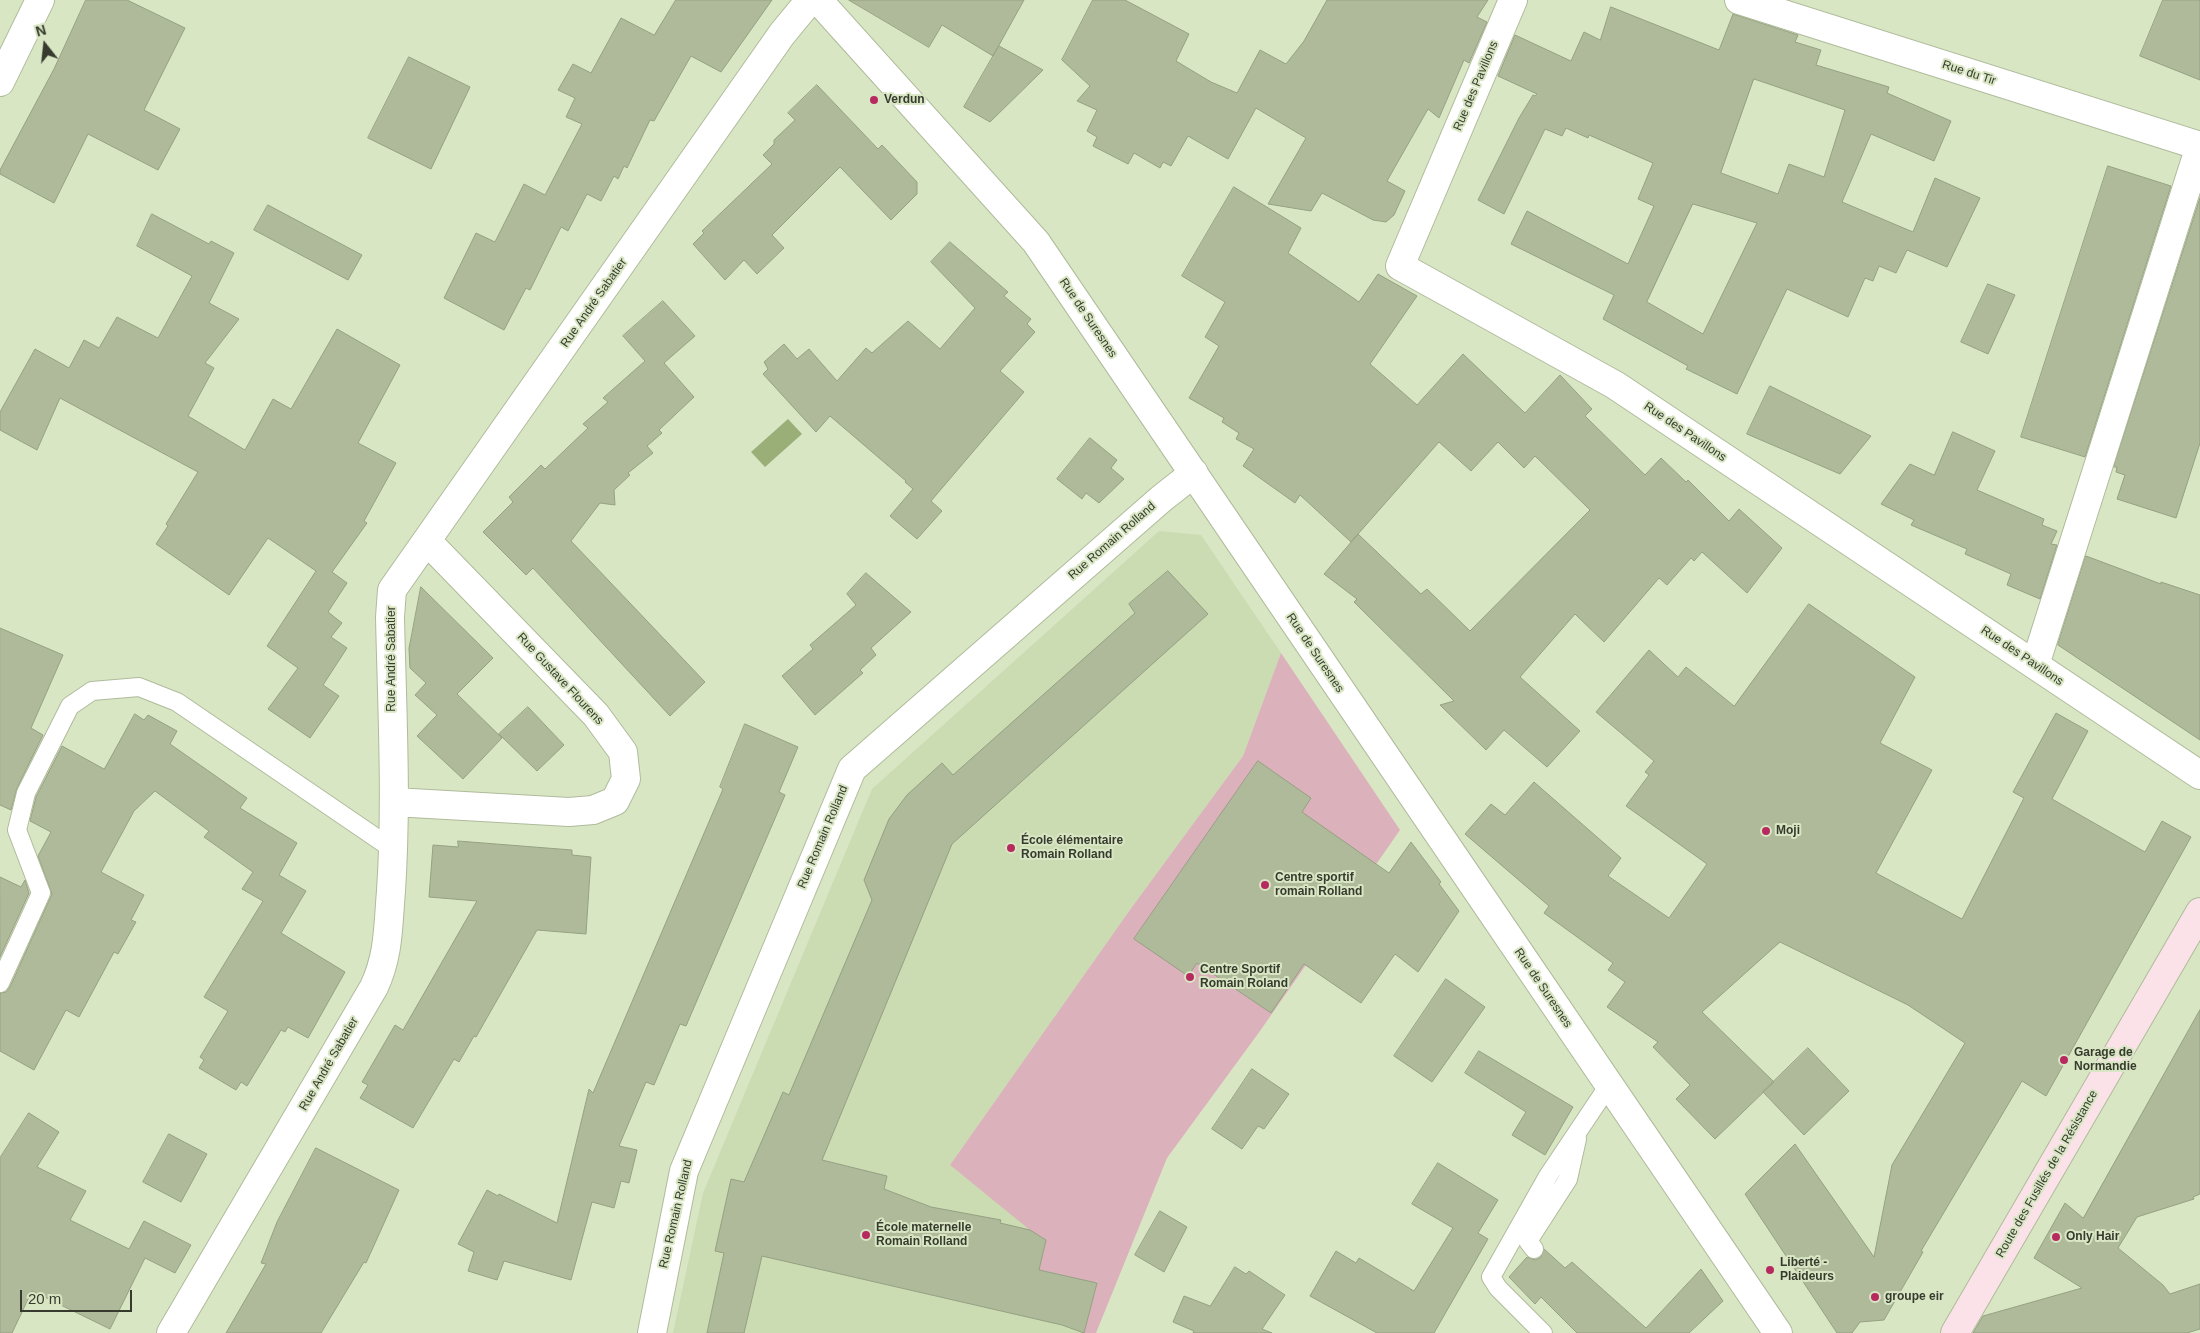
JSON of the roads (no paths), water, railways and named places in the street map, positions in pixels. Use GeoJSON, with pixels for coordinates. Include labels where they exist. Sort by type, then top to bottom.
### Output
{"type":"FeatureCollection","features":[{"type":"Feature","properties":{"kind":"main road","name":"Route des Fusillés de la Résistance"},"geometry":{"type":"LineString","coordinates":[[1955,1333],[2200,912]]}},
{"type":"Feature","properties":{"kind":"street"},"geometry":{"type":"LineString","coordinates":[[0,82],[40,0]]}},
{"type":"Feature","properties":{"kind":"street","name":"Rue André Sabatier"},"geometry":{"type":"LineString","coordinates":[[171,1333],[374,987],[383,968],[387,950],[394,850],[390,617],[392,590],[786,29],[810,0]]}},
{"type":"Feature","properties":{"kind":"street","name":"Rue de Suresnes"},"geometry":{"type":"LineString","coordinates":[[818,0],[1036,242],[1778,1333]]}},
{"type":"Feature","properties":{"kind":"street","name":"Rue des Pavillons"},"geometry":{"type":"LineString","coordinates":[[1513,0],[1400,266],[1615,385],[2200,775]]}},
{"type":"Feature","properties":{"kind":"street","name":"Rue du Tir"},"geometry":{"type":"LineString","coordinates":[[1738,0],[2200,146]]}},
{"type":"Feature","properties":{"kind":"street"},"geometry":{"type":"LineString","coordinates":[[2035,665],[2200,146]]}},
{"type":"Feature","properties":{"kind":"street","name":"Rue Romain Rolland"},"geometry":{"type":"LineString","coordinates":[[652,1333],[684,1171],[852,769],[1165,496],[1194,473]]}},
{"type":"Feature","properties":{"kind":"street","name":"Rue Gustave Flourens"},"geometry":{"type":"LineString","coordinates":[[394,802],[577,811],[593,810],[615,801],[626,779],[623,752],[596,714],[427,541]]}},
{"type":"Feature","properties":{"kind":"lane"},"geometry":{"type":"LineString","coordinates":[[0,983],[40,893],[16,830],[26,793],[70,706],[92,691],[139,686],[177,702],[394,850]]}},
{"type":"Feature","properties":{"kind":"lane"},"geometry":{"type":"LineString","coordinates":[[1543,1333],[1498,1288],[1491,1277],[1548,1176],[1609,1085]]}},
{"type":"Feature","properties":{"kind":"lane"},"geometry":{"type":"LineString","coordinates":[[1534,1249],[1528,1241],[1568,1179],[1578,1130]]}},
{"type":"Feature","properties":{"kind":"place","name":"Verdun"},"geometry":{"type":"Point","coordinates":[874,100]}},
{"type":"Feature","properties":{"kind":"place","name":"Moji"},"geometry":{"type":"Point","coordinates":[1766,831]}},
{"type":"Feature","properties":{"kind":"place","name":"École élémentaire Romain Rolland"},"geometry":{"type":"Point","coordinates":[1011,848]}},
{"type":"Feature","properties":{"kind":"place","name":"Centre sportif romain Rolland"},"geometry":{"type":"Point","coordinates":[1265,885]}},
{"type":"Feature","properties":{"kind":"place","name":"Centre Sportif Romain Roland"},"geometry":{"type":"Point","coordinates":[1190,977]}},
{"type":"Feature","properties":{"kind":"place","name":"Garage de Normandie"},"geometry":{"type":"Point","coordinates":[2064,1060]}},
{"type":"Feature","properties":{"kind":"place","name":"École maternelle Romain Rolland"},"geometry":{"type":"Point","coordinates":[866,1235]}},
{"type":"Feature","properties":{"kind":"place","name":"Only Hair"},"geometry":{"type":"Point","coordinates":[2056,1237]}},
{"type":"Feature","properties":{"kind":"place","name":"Liberté - Plaideurs"},"geometry":{"type":"Point","coordinates":[1770,1270]}},
{"type":"Feature","properties":{"kind":"place","name":"groupe eir"},"geometry":{"type":"Point","coordinates":[1875,1297]}}]}
